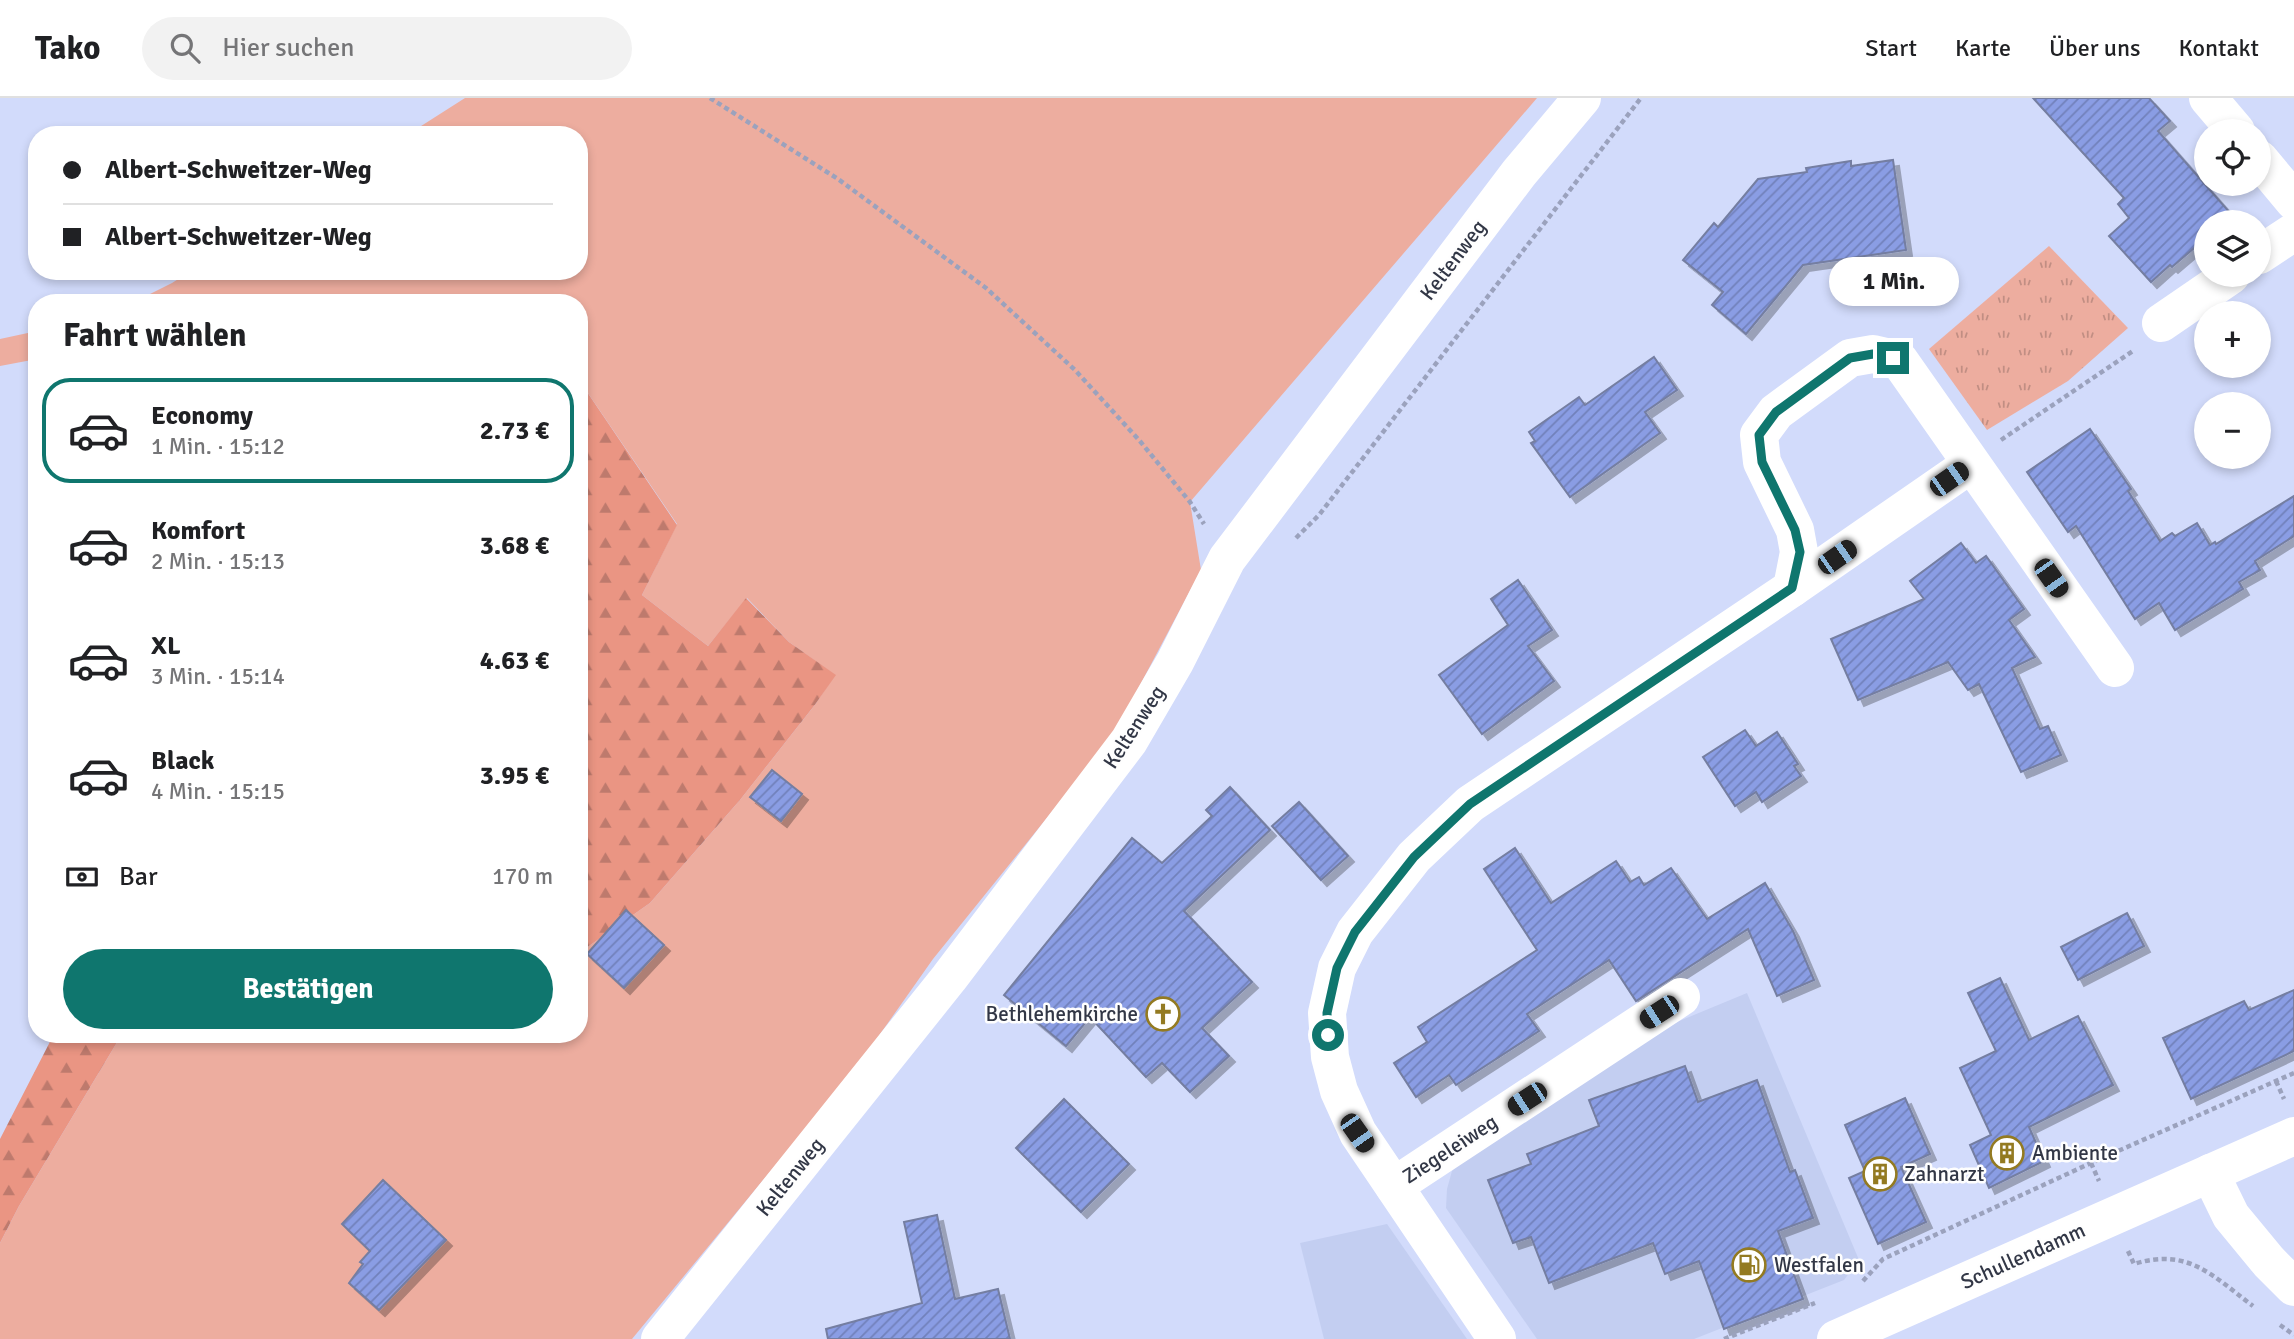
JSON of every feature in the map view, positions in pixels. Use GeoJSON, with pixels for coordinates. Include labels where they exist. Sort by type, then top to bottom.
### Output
{"type":"FeatureCollection","features":[{"type":"Feature","properties":{"kind":"street","name":"Keltenweg"},"geometry":{"type":"LineString","coordinates":[[660,1339],[948,978],[1129,741],[1175,662],[1227,559],[1519,173],[1582,98]]}},
{"type":"Feature","properties":{"kind":"street"},"geometry":{"type":"LineString","coordinates":[[2208,98],[2226,119]]}},
{"type":"Feature","properties":{"kind":"street"},"geometry":{"type":"LineString","coordinates":[[2271,173],[2294,201]]}},
{"type":"Feature","properties":{"kind":"street"},"geometry":{"type":"LineString","coordinates":[[2271,247],[2294,232]]}},
{"type":"Feature","properties":{"kind":"street"},"geometry":{"type":"LineString","coordinates":[[2161,323],[2214,287]]}},
{"type":"Feature","properties":{"kind":"street"},"geometry":{"type":"LineString","coordinates":[[1792,588],[1800,552],[1795,530],[1762,462],[1759,435],[1776,412],[1850,358],[1873,354],[1899,360],[2115,668]]}},
{"type":"Feature","properties":{"kind":"street"},"geometry":{"type":"LineString","coordinates":[[1497,1339],[1357,1133],[1339,1091],[1330,1057],[1327,1013],[1337,968],[1355,932],[1414,857],[1470,804],[1971,464]]}},
{"type":"Feature","properties":{"kind":"street","name":"Ziegeleiweg"},"geometry":{"type":"LineString","coordinates":[[1394,1186],[1681,997]]}},
{"type":"Feature","properties":{"kind":"street","name":"Schullendamm"},"geometry":{"type":"LineString","coordinates":[[1836,1339],[2294,1136]]}},
{"type":"Feature","properties":{"kind":"street"},"geometry":{"type":"LineString","coordinates":[[2210,1173],[2231,1216],[2269,1262],[2294,1287]]}},
{"type":"Feature","properties":{"kind":"path"},"geometry":{"type":"LineString","coordinates":[[710,98],[838,179],[986,288],[1075,370],[1139,440],[1189,502],[1227,559]]}},
{"type":"Feature","properties":{"kind":"path"},"geometry":{"type":"LineString","coordinates":[[1290,544],[1327,504],[1641,98]]}},
{"type":"Feature","properties":{"kind":"path"},"geometry":{"type":"LineString","coordinates":[[1971,464],[1988,448],[2130,354],[2161,323]]}},
{"type":"Feature","properties":{"kind":"path"},"geometry":{"type":"LineString","coordinates":[[1859,1286],[1883,1259],[2294,1073]]}},
{"type":"Feature","properties":{"kind":"path"},"geometry":{"type":"LineString","coordinates":[[2134,1264],[2153,1258],[2174,1258],[2203,1269],[2236,1293]]}},
{"type":"Feature","properties":{"kind":"path"},"geometry":{"type":"LineString","coordinates":[[1724,1339],[1822,1300]]}},
{"type":"Feature","properties":{"kind":"shaded area"},"geometry":{"type":"Polygon","coordinates":[[[1747,993],[1859,1260],[1844,1280],[1694,1339],[1537,1339],[1446,1208],[1452,1171],[1463,1158],[1660,1029],[1747,993]]]}},
{"type":"Feature","properties":{"kind":"shaded area"},"geometry":{"type":"Polygon","coordinates":[[[1387,1224],[1467,1339],[1324,1339],[1300,1243],[1387,1224]]]}},
{"type":"Feature","properties":{"kind":"green space"},"geometry":{"type":"Polygon","coordinates":[[[465,98],[1537,98],[1190,502],[1201,570],[1113,736],[933,959],[859,1064],[632,1339],[0,1339],[0,1243],[19,1206],[117,1043],[588,1043],[588,947],[650,903],[740,800],[835,675],[789,642],[747,598],[708,646],[642,595],[677,524],[588,393],[588,294],[150,294],[177,280],[588,280],[588,126],[421,126],[465,98]]]}},
{"type":"Feature","properties":{"kind":"green space"},"geometry":{"type":"Polygon","coordinates":[[[2049,246],[2128,328],[2068,381],[1987,430],[1929,349],[2049,246]]]}},
{"type":"Feature","properties":{"kind":"green space"},"geometry":{"type":"Polygon","coordinates":[[[28,333],[28,361],[0,366],[0,339],[28,333]]]}},
{"type":"Feature","properties":{"kind":"green space"},"geometry":{"type":"Polygon","coordinates":[[[588,393],[677,525],[642,595],[708,646],[746,598],[789,642],[836,675],[740,800],[650,903],[588,947],[588,393]]]}},
{"type":"Feature","properties":{"kind":"green space"},"geometry":{"type":"Polygon","coordinates":[[[49,1043],[117,1043],[19,1206],[0,1243],[0,1139],[49,1043]]]}},
{"type":"Feature","properties":{"kind":"building"},"geometry":{"type":"Polygon","coordinates":[[[2033,98],[2149,98],[2170,121],[2158,131],[2194,172],[2194,196],[2215,196],[2228,210],[2194,210],[2194,248],[2151,282],[2109,236],[2129,218],[2118,204],[2124,198],[2033,98]]]}},
{"type":"Feature","properties":{"kind":"building"},"geometry":{"type":"Polygon","coordinates":[[[1893,160],[1906,250],[1803,265],[1746,334],[1712,305],[1723,292],[1683,260],[1714,223],[1718,227],[1758,179],[1807,172],[1806,168],[1851,161],[1851,166],[1893,160]]]}},
{"type":"Feature","properties":{"kind":"building"},"geometry":{"type":"Polygon","coordinates":[[[1654,357],[1677,390],[1645,412],[1660,433],[1570,497],[1531,443],[1535,441],[1529,432],[1579,397],[1585,405],[1654,357]]]}},
{"type":"Feature","properties":{"kind":"building"},"geometry":{"type":"Polygon","coordinates":[[[2090,429],[2131,489],[2128,491],[2160,541],[2197,523],[2210,545],[2215,542],[2216,544],[2294,496],[2294,536],[2255,561],[2260,570],[2239,582],[2243,589],[2175,630],[2159,603],[2135,619],[2076,526],[2068,532],[2027,472],[2090,429]]]}},
{"type":"Feature","properties":{"kind":"building"},"geometry":{"type":"Polygon","coordinates":[[[1961,543],[1976,563],[1986,556],[2024,609],[2009,620],[2035,657],[2012,668],[2040,729],[2048,726],[2061,755],[2021,772],[1979,684],[1968,690],[1948,662],[1858,700],[1831,639],[1924,599],[1910,581],[1961,543]]]}},
{"type":"Feature","properties":{"kind":"building"},"geometry":{"type":"Polygon","coordinates":[[[1518,580],[1552,630],[1528,646],[1554,681],[1482,734],[1439,675],[1508,625],[1491,599],[1518,580]]]}},
{"type":"Feature","properties":{"kind":"building"},"geometry":{"type":"Polygon","coordinates":[[[1745,730],[1756,746],[1777,732],[1798,764],[1794,766],[1801,776],[1762,802],[1756,792],[1735,806],[1703,757],[1745,730]]]}},
{"type":"Feature","properties":{"kind":"building"},"geometry":{"type":"Polygon","coordinates":[[[772,770],[802,794],[781,821],[750,797],[772,770]]]}},
{"type":"Feature","properties":{"kind":"building"},"geometry":{"type":"Polygon","coordinates":[[[1230,787],[1270,830],[1184,911],[1252,982],[1202,1028],[1229,1056],[1190,1092],[1162,1063],[1146,1077],[1090,1017],[1066,1046],[1004,995],[1132,838],[1162,863],[1212,816],[1206,810],[1230,787]]]}},
{"type":"Feature","properties":{"kind":"building"},"geometry":{"type":"Polygon","coordinates":[[[1299,802],[1348,856],[1321,880],[1272,826],[1299,802]]]}},
{"type":"Feature","properties":{"kind":"building"},"geometry":{"type":"Polygon","coordinates":[[[1515,848],[1551,903],[1616,861],[1630,882],[1639,877],[1644,885],[1671,868],[1707,919],[1765,883],[1793,931],[1814,980],[1777,996],[1748,929],[1636,1001],[1609,960],[1527,1014],[1539,1031],[1456,1085],[1449,1075],[1416,1097],[1394,1063],[1427,1042],[1418,1027],[1537,950],[1484,869],[1515,848]]]}},
{"type":"Feature","properties":{"kind":"building"},"geometry":{"type":"Polygon","coordinates":[[[626,910],[664,945],[624,988],[588,953],[626,910]]]}},
{"type":"Feature","properties":{"kind":"building"},"geometry":{"type":"Polygon","coordinates":[[[2127,913],[2144,946],[2078,980],[2061,947],[2127,913]]]}},
{"type":"Feature","properties":{"kind":"building"},"geometry":{"type":"Polygon","coordinates":[[[2000,978],[2029,1040],[2078,1016],[2113,1085],[2029,1127],[2044,1161],[1989,1188],[1970,1145],[1991,1135],[1960,1068],[1996,1051],[1968,993],[2000,978]]]}},
{"type":"Feature","properties":{"kind":"building"},"geometry":{"type":"Polygon","coordinates":[[[2294,990],[2294,1051],[2191,1099],[2163,1038],[2244,1001],[2249,1010],[2294,990]]]}},
{"type":"Feature","properties":{"kind":"building"},"geometry":{"type":"Polygon","coordinates":[[[1685,1066],[1698,1102],[1757,1080],[1790,1172],[1795,1170],[1813,1218],[1778,1231],[1803,1299],[1724,1329],[1699,1261],[1665,1274],[1653,1243],[1549,1283],[1531,1237],[1513,1243],[1488,1180],[1531,1164],[1527,1154],[1599,1126],[1589,1100],[1685,1066]]]}},
{"type":"Feature","properties":{"kind":"building","name":"Zahnarzt"},"geometry":{"type":"Polygon","coordinates":[[[1905,1098],[1930,1154],[1901,1167],[1926,1222],[1878,1244],[1849,1178],[1865,1171],[1845,1125],[1905,1098]]]}},
{"type":"Feature","properties":{"kind":"building"},"geometry":{"type":"Polygon","coordinates":[[[1064,1099],[1129,1164],[1081,1212],[1016,1148],[1064,1099]]]}},
{"type":"Feature","properties":{"kind":"building"},"geometry":{"type":"Polygon","coordinates":[[[383,1180],[446,1240],[379,1310],[349,1283],[363,1264],[360,1262],[370,1251],[342,1224],[383,1180]]]}},
{"type":"Feature","properties":{"kind":"building"},"geometry":{"type":"Polygon","coordinates":[[[937,1215],[955,1299],[998,1289],[1010,1339],[828,1339],[826,1329],[922,1303],[904,1222],[937,1215]]]}},
{"type":"Feature","properties":{"kind":"place","name":"Bethlehemkirche"},"geometry":{"type":"Point","coordinates":[1163,1014]}},
{"type":"Feature","properties":{"kind":"place","name":"Ambiente"},"geometry":{"type":"Point","coordinates":[2007,1153]}},
{"type":"Feature","properties":{"kind":"place","name":"Zahnarzt"},"geometry":{"type":"Point","coordinates":[1880,1174]}},
{"type":"Feature","properties":{"kind":"place","name":"Westfalen"},"geometry":{"type":"Point","coordinates":[1749,1265]}},
{"type":"Feature","properties":{"kind":"route"},"geometry":{"type":"LineString","coordinates":[[1328,1035],[1327,1013],[1337,968],[1355,932],[1414,857],[1470,804],[1792,588],[1800,552],[1795,530],[1762,462],[1759,435],[1776,412],[1850,358],[1873,354],[1893,358]]}}]}
